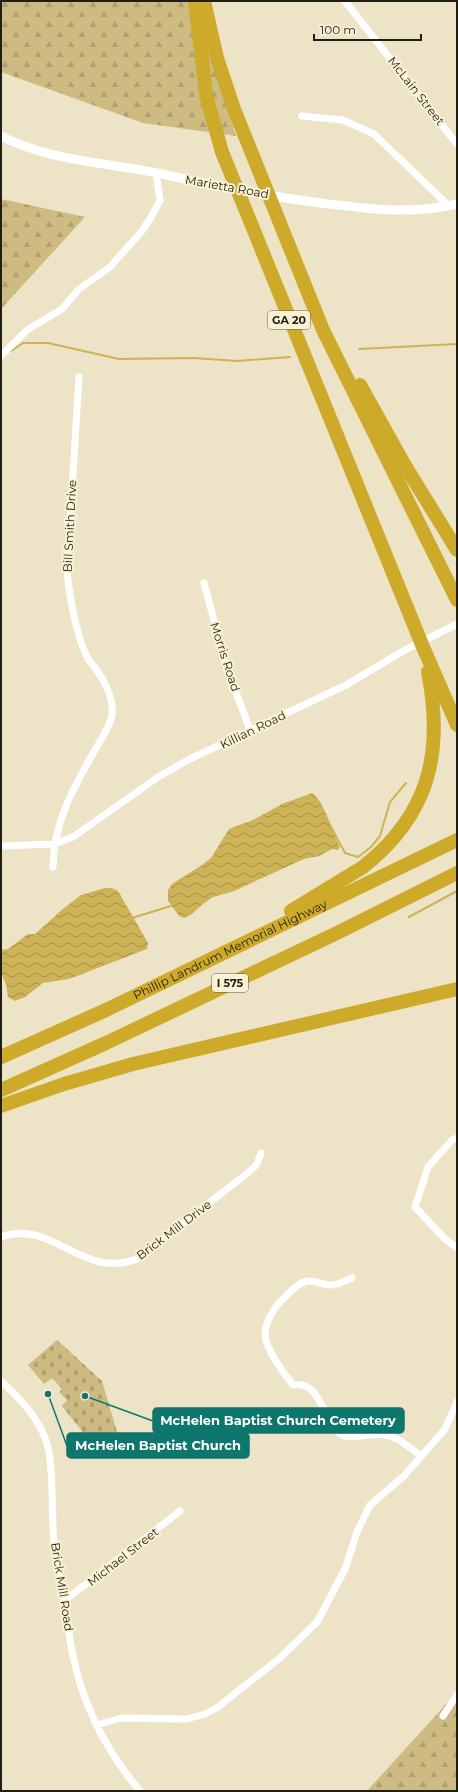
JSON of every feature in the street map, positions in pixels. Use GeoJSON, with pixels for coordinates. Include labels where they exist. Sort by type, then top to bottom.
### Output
{"type":"FeatureCollection","features":[{"type":"Feature","properties":{"kind":"highway","name":"GA 20"},"geometry":{"type":"LineString","coordinates":[[195,1],[206,95],[222,152],[423,647],[457,725]]}},
{"type":"Feature","properties":{"kind":"highway","name":"GA 20"},"geometry":{"type":"LineString","coordinates":[[204,1],[212,40],[225,84],[279,219],[362,388],[404,464],[457,550]]}},
{"type":"Feature","properties":{"kind":"highway"},"geometry":{"type":"LineString","coordinates":[[279,219],[332,349],[457,600]]}},
{"type":"Feature","properties":{"kind":"highway"},"geometry":{"type":"LineString","coordinates":[[221,954],[363,867],[384,850],[408,820],[426,783],[434,742],[435,712],[423,647]]}},
{"type":"Feature","properties":{"kind":"highway","name":"Phillip Landrum Memorial Highway"},"geometry":{"type":"LineString","coordinates":[[1,1057],[106,1010],[457,840]]}},
{"type":"Feature","properties":{"kind":"highway","name":"I 575"},"geometry":{"type":"LineString","coordinates":[[1,1090],[120,1036],[337,933],[457,873]]}},
{"type":"Feature","properties":{"kind":"highway"},"geometry":{"type":"LineString","coordinates":[[421,996],[457,979]]}},
{"type":"Feature","properties":{"kind":"highway"},"geometry":{"type":"LineString","coordinates":[[1,1106],[64,1084],[133,1064],[421,996],[457,989]]}},
{"type":"Feature","properties":{"kind":"street","name":"McLain Street"},"geometry":{"type":"LineString","coordinates":[[345,1],[457,144]]}},
{"type":"Feature","properties":{"kind":"street"},"geometry":{"type":"LineString","coordinates":[[302,116],[343,120],[374,134],[453,205]]}},
{"type":"Feature","properties":{"kind":"street","name":"Marietta Road"},"geometry":{"type":"LineString","coordinates":[[1,136],[46,154],[301,200],[392,211],[431,209],[453,205]]}},
{"type":"Feature","properties":{"kind":"street"},"geometry":{"type":"LineString","coordinates":[[1,356],[27,330],[62,309],[79,289],[109,268],[142,231],[154,214],[160,200],[156,173]]}},
{"type":"Feature","properties":{"kind":"street","name":"Bill Smith Drive"},"geometry":{"type":"LineString","coordinates":[[54,844],[60,820],[76,784],[106,730],[112,713],[110,697],[105,685],[87,658],[80,638],[70,601],[66,571],[79,377]]}},
{"type":"Feature","properties":{"kind":"street","name":"Morris Road"},"geometry":{"type":"LineString","coordinates":[[204,584],[225,662],[250,730]]}},
{"type":"Feature","properties":{"kind":"street","name":"Killian Road"},"geometry":{"type":"LineString","coordinates":[[1,846],[54,844],[73,837],[158,777],[188,760],[233,740],[250,730],[346,685],[405,650],[457,624]]}},
{"type":"Feature","properties":{"kind":"street"},"geometry":{"type":"LineString","coordinates":[[53,867],[54,844]]}},
{"type":"Feature","properties":{"kind":"street"},"geometry":{"type":"LineString","coordinates":[[457,1138],[452,1140],[428,1168],[415,1207],[445,1239],[457,1248]]}},
{"type":"Feature","properties":{"kind":"street","name":"Brick Mill Drive"},"geometry":{"type":"LineString","coordinates":[[1,1237],[10,1234],[22,1233],[36,1235],[88,1259],[109,1264],[126,1263],[137,1259],[248,1172],[257,1164],[261,1153]]}},
{"type":"Feature","properties":{"kind":"street"},"geometry":{"type":"LineString","coordinates":[[352,1278],[329,1285],[307,1281],[295,1288],[281,1300],[270,1317],[265,1334],[272,1355],[283,1374],[293,1385],[305,1386],[312,1390],[330,1423],[339,1432],[353,1438],[383,1434],[397,1438],[421,1456]]}},
{"type":"Feature","properties":{"kind":"street","name":"Brick Mill Road"},"geometry":{"type":"LineString","coordinates":[[1,1381],[16,1395],[34,1419],[47,1446],[51,1473],[52,1526],[72,1651],[78,1678],[104,1740],[123,1771],[140,1791]]}},
{"type":"Feature","properties":{"kind":"street"},"geometry":{"type":"LineString","coordinates":[[97,1725],[120,1718],[187,1720],[205,1714],[218,1707],[281,1657],[317,1622],[344,1569],[357,1532],[370,1505],[396,1484],[444,1429],[457,1402]]}},
{"type":"Feature","properties":{"kind":"street","name":"Michael Street"},"geometry":{"type":"LineString","coordinates":[[64,1601],[180,1512]]}},
{"type":"Feature","properties":{"kind":"street"},"geometry":{"type":"LineString","coordinates":[[443,1716],[457,1695]]}},
{"type":"Feature","properties":{"kind":"green space"},"geometry":{"type":"Polygon","coordinates":[[[1,1],[200,1],[217,72],[236,136],[143,123],[1,72],[1,1]]]}},
{"type":"Feature","properties":{"kind":"green space"},"geometry":{"type":"Polygon","coordinates":[[[1,199],[85,217],[1,309],[1,199]]]}},
{"type":"Feature","properties":{"kind":"green space"},"geometry":{"type":"Polygon","coordinates":[[[57,1340],[102,1381],[117,1432],[93,1445],[62,1406],[67,1400],[59,1392],[62,1389],[52,1378],[44,1384],[28,1365],[57,1340]]]}},
{"type":"Feature","properties":{"kind":"green space"},"geometry":{"type":"Polygon","coordinates":[[[457,1692],[457,1791],[367,1791],[457,1692]]]}},
{"type":"Feature","properties":{"kind":"water"},"geometry":{"type":"Polygon","coordinates":[[[312,793],[320,803],[328,818],[340,847],[338,850],[332,849],[319,856],[304,859],[234,891],[213,897],[192,914],[184,918],[179,916],[168,901],[168,890],[172,884],[211,858],[229,829],[253,820],[282,804],[312,793]]]}},
{"type":"Feature","properties":{"kind":"water"},"geometry":{"type":"Polygon","coordinates":[[[105,888],[112,888],[118,891],[148,943],[147,949],[69,979],[43,983],[25,997],[15,1001],[8,997],[6,984],[1,973],[1,950],[8,949],[28,934],[35,934],[81,895],[105,888]]]}},
{"type":"Feature","properties":{"kind":"waterway"},"geometry":{"type":"LineString","coordinates":[[11,351],[23,343],[48,343],[119,359],[193,358],[238,361],[290,357]]}},
{"type":"Feature","properties":{"kind":"waterway"},"geometry":{"type":"LineString","coordinates":[[359,349],[457,344]]}},
{"type":"Feature","properties":{"kind":"waterway"},"geometry":{"type":"LineString","coordinates":[[329,823],[345,853],[358,857],[371,847],[380,836],[390,802],[406,783]]}},
{"type":"Feature","properties":{"kind":"waterway"},"geometry":{"type":"LineString","coordinates":[[409,917],[457,891]]}},
{"type":"Feature","properties":{"kind":"waterway"},"geometry":{"type":"LineString","coordinates":[[132,918],[171,906]]}},
{"type":"Feature","properties":{"kind":"place","name":"McHelen Baptist Church"},"geometry":{"type":"Point","coordinates":[48,1394]}},
{"type":"Feature","properties":{"kind":"place","name":"McHelen Baptist Church Cemetery"},"geometry":{"type":"Point","coordinates":[85,1396]}}]}
